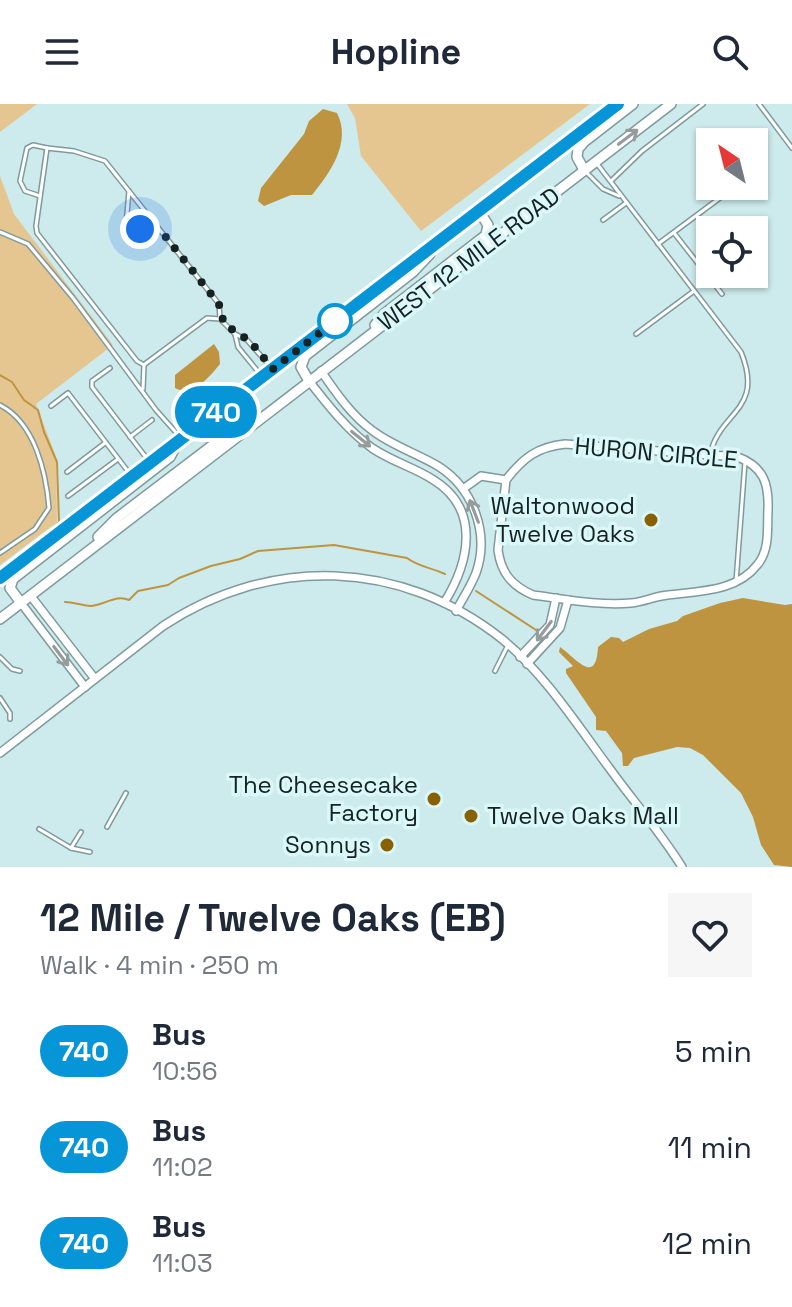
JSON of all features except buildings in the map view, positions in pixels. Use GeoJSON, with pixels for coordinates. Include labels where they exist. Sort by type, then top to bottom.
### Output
{"type":"FeatureCollection","features":[{"type":"Feature","properties":{"kind":"main road","name":"WEST 12 MILE ROAD"},"geometry":{"type":"LineString","coordinates":[[0,578],[618,104]]}},
{"type":"Feature","properties":{"kind":"main road"},"geometry":{"type":"LineString","coordinates":[[584,170],[577,157],[581,145],[633,104]]}},
{"type":"Feature","properties":{"kind":"main road","name":"WEST 12 MILE ROAD"},"geometry":{"type":"LineString","coordinates":[[0,619],[671,104]]}},
{"type":"Feature","properties":{"kind":"main road"},"geometry":{"type":"LineString","coordinates":[[366,337],[384,314],[486,235],[488,225],[479,211]]}},
{"type":"Feature","properties":{"kind":"main road"},"geometry":{"type":"LineString","coordinates":[[309,381],[301,367],[305,356],[413,272],[449,234]]}},
{"type":"Feature","properties":{"kind":"main road"},"geometry":{"type":"LineString","coordinates":[[73,563],[117,518],[243,422],[246,412],[236,397]]}},
{"type":"Feature","properties":{"kind":"main road"},"geometry":{"type":"LineString","coordinates":[[21,603],[10,588],[13,579],[170,457],[180,440]]}},
{"type":"Feature","properties":{"kind":"street"},"geometry":{"type":"LineString","coordinates":[[321,371],[368,427],[396,447],[436,465],[463,489],[478,518],[481,551],[476,573],[456,611]]}},
{"type":"Feature","properties":{"kind":"street"},"geometry":{"type":"LineString","coordinates":[[309,381],[360,438],[387,457],[438,483],[456,503],[466,528],[467,552],[462,571],[444,603]]}},
{"type":"Feature","properties":{"kind":"street","name":"HURON CIRCLE"},"geometry":{"type":"LineString","coordinates":[[565,444],[745,460],[758,468],[766,479],[769,491],[766,542],[765,553],[758,564],[736,582],[701,593],[666,595],[629,603],[533,595],[519,589],[503,571],[498,550],[506,480],[534,451],[565,444]]}},
{"type":"Feature","properties":{"kind":"street"},"geometry":{"type":"LineString","coordinates":[[463,489],[481,476],[506,480]]}},
{"type":"Feature","properties":{"kind":"street"},"geometry":{"type":"LineString","coordinates":[[0,753],[163,626],[191,608],[265,581],[319,575],[361,577],[411,589],[444,603],[508,645],[565,707],[682,867]]}},
{"type":"Feature","properties":{"kind":"street"},"geometry":{"type":"LineString","coordinates":[[30,595],[95,679]]}},
{"type":"Feature","properties":{"kind":"street"},"geometry":{"type":"LineString","coordinates":[[520,657],[550,625],[556,598]]}},
{"type":"Feature","properties":{"kind":"street"},"geometry":{"type":"LineString","coordinates":[[527,664],[560,628],[568,600]]}},
{"type":"Feature","properties":{"kind":"street"},"geometry":{"type":"LineString","coordinates":[[21,603],[85,687]]}},
{"type":"Feature","properties":{"kind":"lane"},"geometry":{"type":"LineString","coordinates":[[611,181],[642,151],[703,104]]}},
{"type":"Feature","properties":{"kind":"lane"},"geometry":{"type":"LineString","coordinates":[[759,104],[792,148]]}},
{"type":"Feature","properties":{"kind":"lane"},"geometry":{"type":"LineString","coordinates":[[40,196],[25,191],[20,181],[27,148],[33,145],[74,151],[105,161],[219,304],[220,319]]}},
{"type":"Feature","properties":{"kind":"lane"},"geometry":{"type":"LineString","coordinates":[[47,148],[37,233],[137,361],[144,365]]}},
{"type":"Feature","properties":{"kind":"lane"},"geometry":{"type":"LineString","coordinates":[[596,161],[741,352],[748,378],[744,403],[717,433],[710,455]]}},
{"type":"Feature","properties":{"kind":"lane"},"geometry":{"type":"LineString","coordinates":[[584,170],[603,189],[624,200]]}},
{"type":"Feature","properties":{"kind":"lane"},"geometry":{"type":"LineString","coordinates":[[129,191],[126,225],[131,229]]}},
{"type":"Feature","properties":{"kind":"lane"},"geometry":{"type":"LineString","coordinates":[[603,220],[624,200]]}},
{"type":"Feature","properties":{"kind":"lane"},"geometry":{"type":"LineString","coordinates":[[658,244],[718,200]]}},
{"type":"Feature","properties":{"kind":"lane"},"geometry":{"type":"LineString","coordinates":[[140,229],[161,231]]}},
{"type":"Feature","properties":{"kind":"lane"},"geometry":{"type":"LineString","coordinates":[[0,232],[28,244],[73,298],[180,440]]}},
{"type":"Feature","properties":{"kind":"lane"},"geometry":{"type":"LineString","coordinates":[[674,233],[722,294]]}},
{"type":"Feature","properties":{"kind":"lane"},"geometry":{"type":"LineString","coordinates":[[636,334],[694,291]]}},
{"type":"Feature","properties":{"kind":"lane"},"geometry":{"type":"LineString","coordinates":[[144,365],[207,318],[220,319],[235,334],[247,340],[273,369]]}},
{"type":"Feature","properties":{"kind":"lane"},"geometry":{"type":"LineString","coordinates":[[235,334],[238,347],[262,377]]}},
{"type":"Feature","properties":{"kind":"lane"},"geometry":{"type":"LineString","coordinates":[[143,390],[144,365]]}},
{"type":"Feature","properties":{"kind":"lane"},"geometry":{"type":"LineString","coordinates":[[110,368],[92,381],[92,387],[150,463]]}},
{"type":"Feature","properties":{"kind":"lane"},"geometry":{"type":"LineString","coordinates":[[51,406],[68,393],[132,477]]}},
{"type":"Feature","properties":{"kind":"lane"},"geometry":{"type":"LineString","coordinates":[[0,405],[16,415],[27,429],[45,481],[49,508],[35,529],[0,553]]}},
{"type":"Feature","properties":{"kind":"lane"},"geometry":{"type":"LineString","coordinates":[[130,437],[152,420]]}},
{"type":"Feature","properties":{"kind":"lane"},"geometry":{"type":"LineString","coordinates":[[67,472],[105,442]]}},
{"type":"Feature","properties":{"kind":"lane"},"geometry":{"type":"LineString","coordinates":[[68,496],[118,459]]}},
{"type":"Feature","properties":{"kind":"lane"},"geometry":{"type":"LineString","coordinates":[[736,582],[745,460]]}},
{"type":"Feature","properties":{"kind":"lane"},"geometry":{"type":"LineString","coordinates":[[495,671],[508,645]]}},
{"type":"Feature","properties":{"kind":"lane"},"geometry":{"type":"LineString","coordinates":[[0,657],[12,669],[20,671]]}},
{"type":"Feature","properties":{"kind":"lane"},"geometry":{"type":"LineString","coordinates":[[0,698],[10,713],[10,719]]}},
{"type":"Feature","properties":{"kind":"lane"},"geometry":{"type":"LineString","coordinates":[[107,827],[126,793]]}},
{"type":"Feature","properties":{"kind":"lane"},"geometry":{"type":"LineString","coordinates":[[39,829],[71,848],[90,852]]}},
{"type":"Feature","properties":{"kind":"lane"},"geometry":{"type":"LineString","coordinates":[[71,848],[81,832]]}},
{"type":"Feature","properties":{"kind":"shaded area"},"geometry":{"type":"Polygon","coordinates":[[[0,104],[37,104],[0,132],[0,104]]]}},
{"type":"Feature","properties":{"kind":"shaded area"},"geometry":{"type":"Polygon","coordinates":[[[347,104],[590,104],[421,231],[361,156],[355,118],[347,104]]]}},
{"type":"Feature","properties":{"kind":"shaded area"},"geometry":{"type":"Polygon","coordinates":[[[323,109],[337,113],[342,135],[337,157],[326,177],[312,195],[291,195],[264,206],[258,201],[261,188],[304,134],[309,121],[323,109]]]}},
{"type":"Feature","properties":{"kind":"shaded area"},"geometry":{"type":"Polygon","coordinates":[[[0,176],[14,214],[113,345],[36,404],[56,457],[57,522],[0,565],[0,176]]]}},
{"type":"Feature","properties":{"kind":"shaded area"},"geometry":{"type":"Polygon","coordinates":[[[214,344],[219,352],[220,364],[211,375],[194,388],[175,388],[175,375],[214,344]]]}},
{"type":"Feature","properties":{"kind":"shaded area"},"geometry":{"type":"Polygon","coordinates":[[[743,598],[792,604],[792,867],[774,865],[761,845],[753,817],[741,793],[703,755],[690,748],[677,747],[634,758],[628,766],[623,766],[622,753],[606,731],[596,730],[596,717],[566,673],[566,669],[573,666],[559,652],[560,647],[579,663],[590,667],[594,665],[598,647],[611,637],[623,642],[683,616],[743,598]]]}},
{"type":"Feature","properties":{"kind":"waterway"},"geometry":{"type":"LineString","coordinates":[[0,375],[12,382],[24,400],[38,410],[57,462],[59,522],[27,550]]}},
{"type":"Feature","properties":{"kind":"waterway"},"geometry":{"type":"LineString","coordinates":[[65,602],[91,606],[120,598],[129,600],[138,591],[168,585],[179,578],[258,551],[334,545],[407,558],[445,574]]}},
{"type":"Feature","properties":{"kind":"waterway"},"geometry":{"type":"LineString","coordinates":[[476,591],[536,630]]}},
{"type":"Feature","properties":{"kind":"bus line","name":"740"},"geometry":{"type":"LineString","coordinates":[[0,578],[618,104]]}},
{"type":"Feature","properties":{"kind":"place","name":"Waltonwood Twelve Oaks"},"geometry":{"type":"Point","coordinates":[651,520]}},
{"type":"Feature","properties":{"kind":"place","name":"The Cheesecake Factory"},"geometry":{"type":"Point","coordinates":[434,799]}},
{"type":"Feature","properties":{"kind":"place","name":"Twelve Oaks Mall"},"geometry":{"type":"Point","coordinates":[471,816]}},
{"type":"Feature","properties":{"kind":"place","name":"Sonnys"},"geometry":{"type":"Point","coordinates":[387,845]}},
{"type":"Feature","properties":{"kind":"route"},"geometry":{"type":"LineString","coordinates":[[140,229],[161,231],[219,304],[220,319],[235,334],[247,340],[273,369],[335,321]]}}]}
